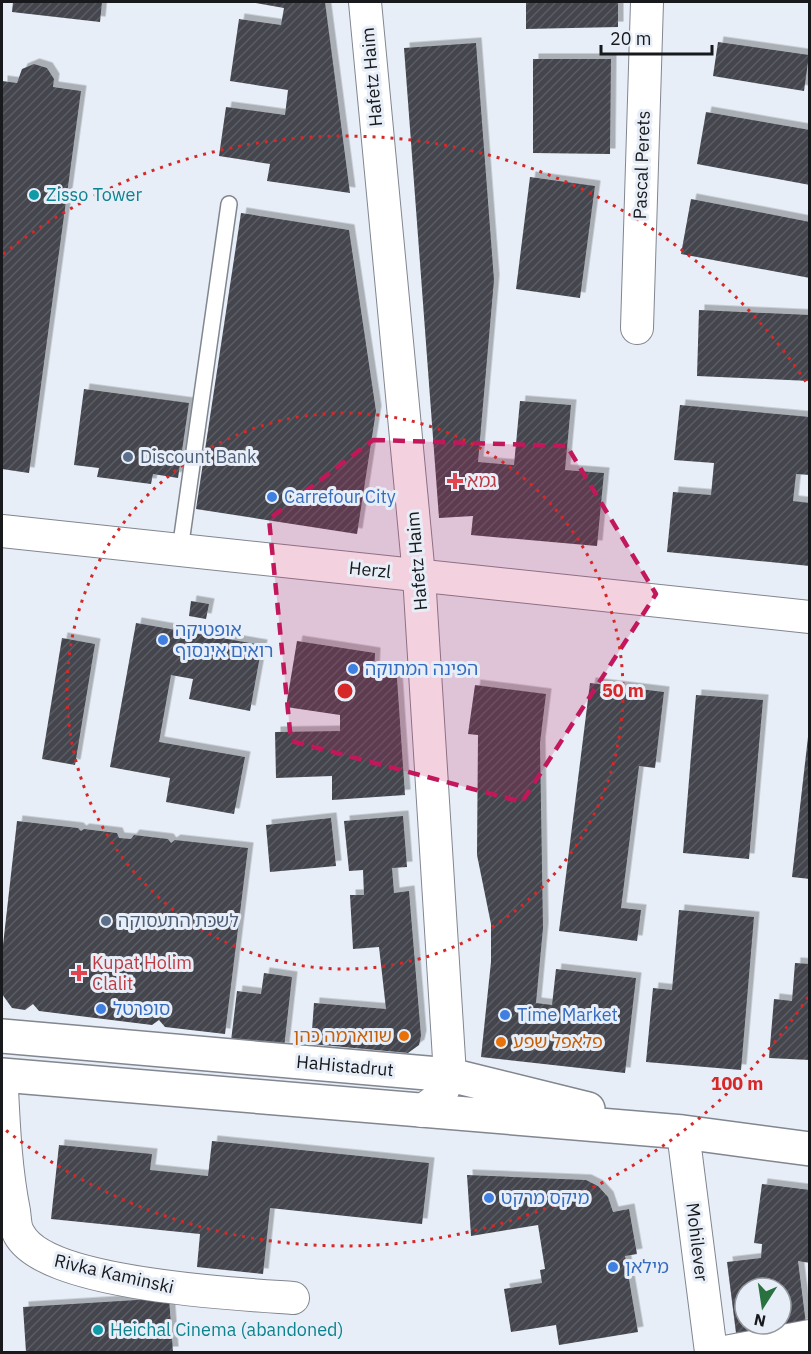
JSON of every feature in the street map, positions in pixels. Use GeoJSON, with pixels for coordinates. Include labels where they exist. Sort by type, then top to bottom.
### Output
{"type":"FeatureCollection","features":[{"type":"Feature","properties":{"kind":"street","name":"Hafetz Haim"},"geometry":{"type":"LineString","coordinates":[[365,2],[419,576],[450,1075]]}},
{"type":"Feature","properties":{"kind":"street","name":"Pascal Perets"},"geometry":{"type":"LineString","coordinates":[[637,328],[647,2]]}},
{"type":"Feature","properties":{"kind":"street","name":"Herzl"},"geometry":{"type":"LineString","coordinates":[[2,531],[810,617]]}},
{"type":"Feature","properties":{"kind":"street","name":"HaHistadrut"},"geometry":{"type":"LineString","coordinates":[[2,1036],[450,1075],[683,1132]]}},
{"type":"Feature","properties":{"kind":"street","name":"HaHistadrut"},"geometry":{"type":"LineString","coordinates":[[2,1075],[683,1132],[810,1149]]}},
{"type":"Feature","properties":{"kind":"street"},"geometry":{"type":"LineString","coordinates":[[422,1111],[439,1098],[450,1075]]}},
{"type":"Feature","properties":{"kind":"street","name":"Rivka Kaminski"},"geometry":{"type":"LineString","coordinates":[[2,1089],[6,1174],[18,1234],[40,1256],[87,1271],[186,1291],[293,1298]]}},
{"type":"Feature","properties":{"kind":"street","name":"Mohilever"},"geometry":{"type":"LineString","coordinates":[[683,1132],[711,1353]]}},
{"type":"Feature","properties":{"kind":"street"},"geometry":{"type":"LineString","coordinates":[[725,1353],[810,1336]]}},
{"type":"Feature","properties":{"kind":"lane"},"geometry":{"type":"LineString","coordinates":[[180,550],[229,204]]}},
{"type":"Feature","properties":{"kind":"highlighted area"},"geometry":{"type":"Polygon","coordinates":[[[373,440],[567,446],[656,594],[522,802],[291,741],[269,519],[373,440]]]}},
{"type":"Feature","properties":{"kind":"building"},"geometry":{"type":"Polygon","coordinates":[[[13,2],[102,2],[100,22],[12,12],[13,2]]]}},
{"type":"Feature","properties":{"kind":"building"},"geometry":{"type":"Polygon","coordinates":[[[250,2],[325,2],[350,193],[267,181],[270,164],[219,156],[226,107],[285,115],[288,90],[230,81],[239,19],[281,25],[284,8],[250,2]]]}},
{"type":"Feature","properties":{"kind":"building"},"geometry":{"type":"Polygon","coordinates":[[[526,2],[618,2],[618,27],[526,29],[526,2]]]}},
{"type":"Feature","properties":{"kind":"building"},"geometry":{"type":"Polygon","coordinates":[[[718,42],[809,55],[804,91],[713,76],[718,42]]]}},
{"type":"Feature","properties":{"kind":"building"},"geometry":{"type":"Polygon","coordinates":[[[476,43],[494,280],[478,462],[514,465],[520,401],[571,405],[565,470],[604,473],[597,546],[471,535],[473,516],[439,518],[404,48],[476,43]]]}},
{"type":"Feature","properties":{"kind":"building"},"geometry":{"type":"Polygon","coordinates":[[[533,59],[611,59],[610,154],[533,153],[533,59]]]}},
{"type":"Feature","properties":{"kind":"building","name":"Zisso Tower"},"geometry":{"type":"Polygon","coordinates":[[[34,64],[47,68],[54,79],[53,87],[81,91],[29,473],[2,469],[2,81],[17,83],[22,69],[34,64]]]}},
{"type":"Feature","properties":{"kind":"building"},"geometry":{"type":"Polygon","coordinates":[[[706,112],[810,130],[810,185],[697,164],[706,112]]]}},
{"type":"Feature","properties":{"kind":"building"},"geometry":{"type":"Polygon","coordinates":[[[530,177],[595,186],[580,298],[516,289],[530,177]]]}},
{"type":"Feature","properties":{"kind":"building"},"geometry":{"type":"Polygon","coordinates":[[[691,199],[810,222],[810,278],[681,254],[691,199]]]}},
{"type":"Feature","properties":{"kind":"building"},"geometry":{"type":"Polygon","coordinates":[[[241,213],[349,230],[376,411],[357,534],[196,509],[241,213]]]}},
{"type":"Feature","properties":{"kind":"building"},"geometry":{"type":"Polygon","coordinates":[[[699,310],[810,315],[810,381],[697,376],[699,310]]]}},
{"type":"Feature","properties":{"kind":"building"},"geometry":{"type":"Polygon","coordinates":[[[84,389],[189,403],[178,478],[153,474],[151,484],[97,477],[99,468],[74,465],[84,389]]]}},
{"type":"Feature","properties":{"kind":"building"},"geometry":{"type":"Polygon","coordinates":[[[680,405],[810,417],[810,475],[796,474],[793,501],[810,503],[810,566],[667,552],[673,492],[711,495],[714,463],[674,460],[680,405]]]}},
{"type":"Feature","properties":{"kind":"building"},"geometry":{"type":"Polygon","coordinates":[[[191,601],[209,604],[206,619],[189,616],[191,601]]]}},
{"type":"Feature","properties":{"kind":"building"},"geometry":{"type":"Polygon","coordinates":[[[136,623],[262,645],[250,711],[189,699],[193,679],[171,675],[159,742],[245,757],[234,814],[166,802],[170,778],[110,767],[136,623]]]}},
{"type":"Feature","properties":{"kind":"building"},"geometry":{"type":"Polygon","coordinates":[[[62,638],[95,644],[75,765],[42,759],[62,638]]]}},
{"type":"Feature","properties":{"kind":"building"},"geometry":{"type":"Polygon","coordinates":[[[297,641],[375,653],[374,675],[397,678],[405,795],[332,800],[332,776],[276,778],[275,732],[340,731],[340,715],[286,707],[297,641]]]}},
{"type":"Feature","properties":{"kind":"building"},"geometry":{"type":"Polygon","coordinates":[[[590,683],[664,692],[655,768],[639,766],[621,908],[641,910],[637,941],[559,931],[590,683]]]}},
{"type":"Feature","properties":{"kind":"building"},"geometry":{"type":"Polygon","coordinates":[[[475,685],[546,694],[540,743],[543,928],[536,1003],[552,1005],[556,969],[636,978],[625,1073],[481,1057],[491,962],[491,924],[477,855],[478,735],[468,734],[475,685]]]}},
{"type":"Feature","properties":{"kind":"building"},"geometry":{"type":"Polygon","coordinates":[[[696,695],[763,700],[749,859],[683,853],[696,695]]]}},
{"type":"Feature","properties":{"kind":"building"},"geometry":{"type":"Polygon","coordinates":[[[808,737],[810,737],[810,879],[792,877],[808,737]]]}},
{"type":"Feature","properties":{"kind":"building"},"geometry":{"type":"Polygon","coordinates":[[[403,816],[407,867],[392,868],[394,893],[409,891],[421,1036],[419,1045],[408,1053],[311,1044],[314,1003],[386,1009],[379,947],[353,949],[350,895],[364,895],[363,870],[349,871],[344,821],[403,816]]]}},
{"type":"Feature","properties":{"kind":"building"},"geometry":{"type":"Polygon","coordinates":[[[331,818],[336,866],[270,872],[266,825],[331,818]]]}},
{"type":"Feature","properties":{"kind":"building"},"geometry":{"type":"Polygon","coordinates":[[[17,821],[78,828],[81,831],[84,829],[117,833],[119,838],[131,839],[134,835],[168,839],[171,843],[175,840],[248,848],[225,1034],[165,1027],[159,1020],[152,1025],[39,1011],[33,1004],[25,1010],[12,1008],[2,994],[2,954],[17,821]]]}},
{"type":"Feature","properties":{"kind":"building"},"geometry":{"type":"Polygon","coordinates":[[[679,910],[754,917],[741,1070],[646,1062],[653,988],[672,990],[679,910]]]}},
{"type":"Feature","properties":{"kind":"building"},"geometry":{"type":"Polygon","coordinates":[[[795,963],[810,964],[810,1060],[769,1058],[774,999],[792,1001],[795,963]]]}},
{"type":"Feature","properties":{"kind":"building"},"geometry":{"type":"Polygon","coordinates":[[[264,973],[292,977],[284,1048],[231,1041],[237,991],[261,994],[264,973]]]}},
{"type":"Feature","properties":{"kind":"building"},"geometry":{"type":"Polygon","coordinates":[[[212,1141],[429,1163],[422,1224],[270,1208],[263,1274],[197,1267],[200,1234],[51,1219],[59,1145],[152,1154],[150,1170],[208,1176],[212,1141]]]}},
{"type":"Feature","properties":{"kind":"building"},"geometry":{"type":"Polygon","coordinates":[[[467,1175],[586,1180],[598,1186],[608,1197],[613,1212],[629,1209],[637,1254],[625,1256],[638,1332],[559,1345],[556,1325],[511,1332],[504,1289],[542,1283],[540,1270],[545,1269],[538,1225],[471,1236],[467,1175]]]}},
{"type":"Feature","properties":{"kind":"building"},"geometry":{"type":"Polygon","coordinates":[[[762,1184],[810,1190],[810,1263],[798,1261],[806,1324],[793,1326],[793,1276],[733,1276],[733,1309],[727,1262],[761,1258],[762,1244],[754,1243],[762,1184]]]}},
{"type":"Feature","properties":{"kind":"building","name":"Heichal Cinema (abandoned)"},"geometry":{"type":"Polygon","coordinates":[[[169,1298],[173,1352],[26,1352],[23,1307],[169,1298]]]}},
{"type":"Feature","properties":{"kind":"place","name":"Zisso Tower"},"geometry":{"type":"Point","coordinates":[34,195]}},
{"type":"Feature","properties":{"kind":"place","name":"Discount Bank"},"geometry":{"type":"Point","coordinates":[128,457]}},
{"type":"Feature","properties":{"kind":"place","name":"גמא"},"geometry":{"type":"Point","coordinates":[455,481]}},
{"type":"Feature","properties":{"kind":"place","name":"Carrefour City"},"geometry":{"type":"Point","coordinates":[272,497]}},
{"type":"Feature","properties":{"kind":"place","name":"אופטיקה רואים אינסוף"},"geometry":{"type":"Point","coordinates":[163,640]}},
{"type":"Feature","properties":{"kind":"place","name":"הפינה המתוקה"},"geometry":{"type":"Point","coordinates":[353,669]}},
{"type":"Feature","properties":{"kind":"place","name":"לשכת התעסוקה"},"geometry":{"type":"Point","coordinates":[106,921]}},
{"type":"Feature","properties":{"kind":"place","name":"Kupat Holim Clalit"},"geometry":{"type":"Point","coordinates":[79,973]}},
{"type":"Feature","properties":{"kind":"place","name":"סופרטל"},"geometry":{"type":"Point","coordinates":[101,1009]}},
{"type":"Feature","properties":{"kind":"place","name":"Time Market"},"geometry":{"type":"Point","coordinates":[505,1015]}},
{"type":"Feature","properties":{"kind":"place","name":"שווארמה כהן"},"geometry":{"type":"Point","coordinates":[404,1036]}},
{"type":"Feature","properties":{"kind":"place","name":"פלאפל שפע"},"geometry":{"type":"Point","coordinates":[501,1042]}},
{"type":"Feature","properties":{"kind":"place","name":"מיקס מרקט"},"geometry":{"type":"Point","coordinates":[489,1198]}},
{"type":"Feature","properties":{"kind":"place","name":"מילאן"},"geometry":{"type":"Point","coordinates":[613,1267]}},
{"type":"Feature","properties":{"kind":"place","name":"Heichal Cinema (abandoned)"},"geometry":{"type":"Point","coordinates":[98,1330]}}]}
